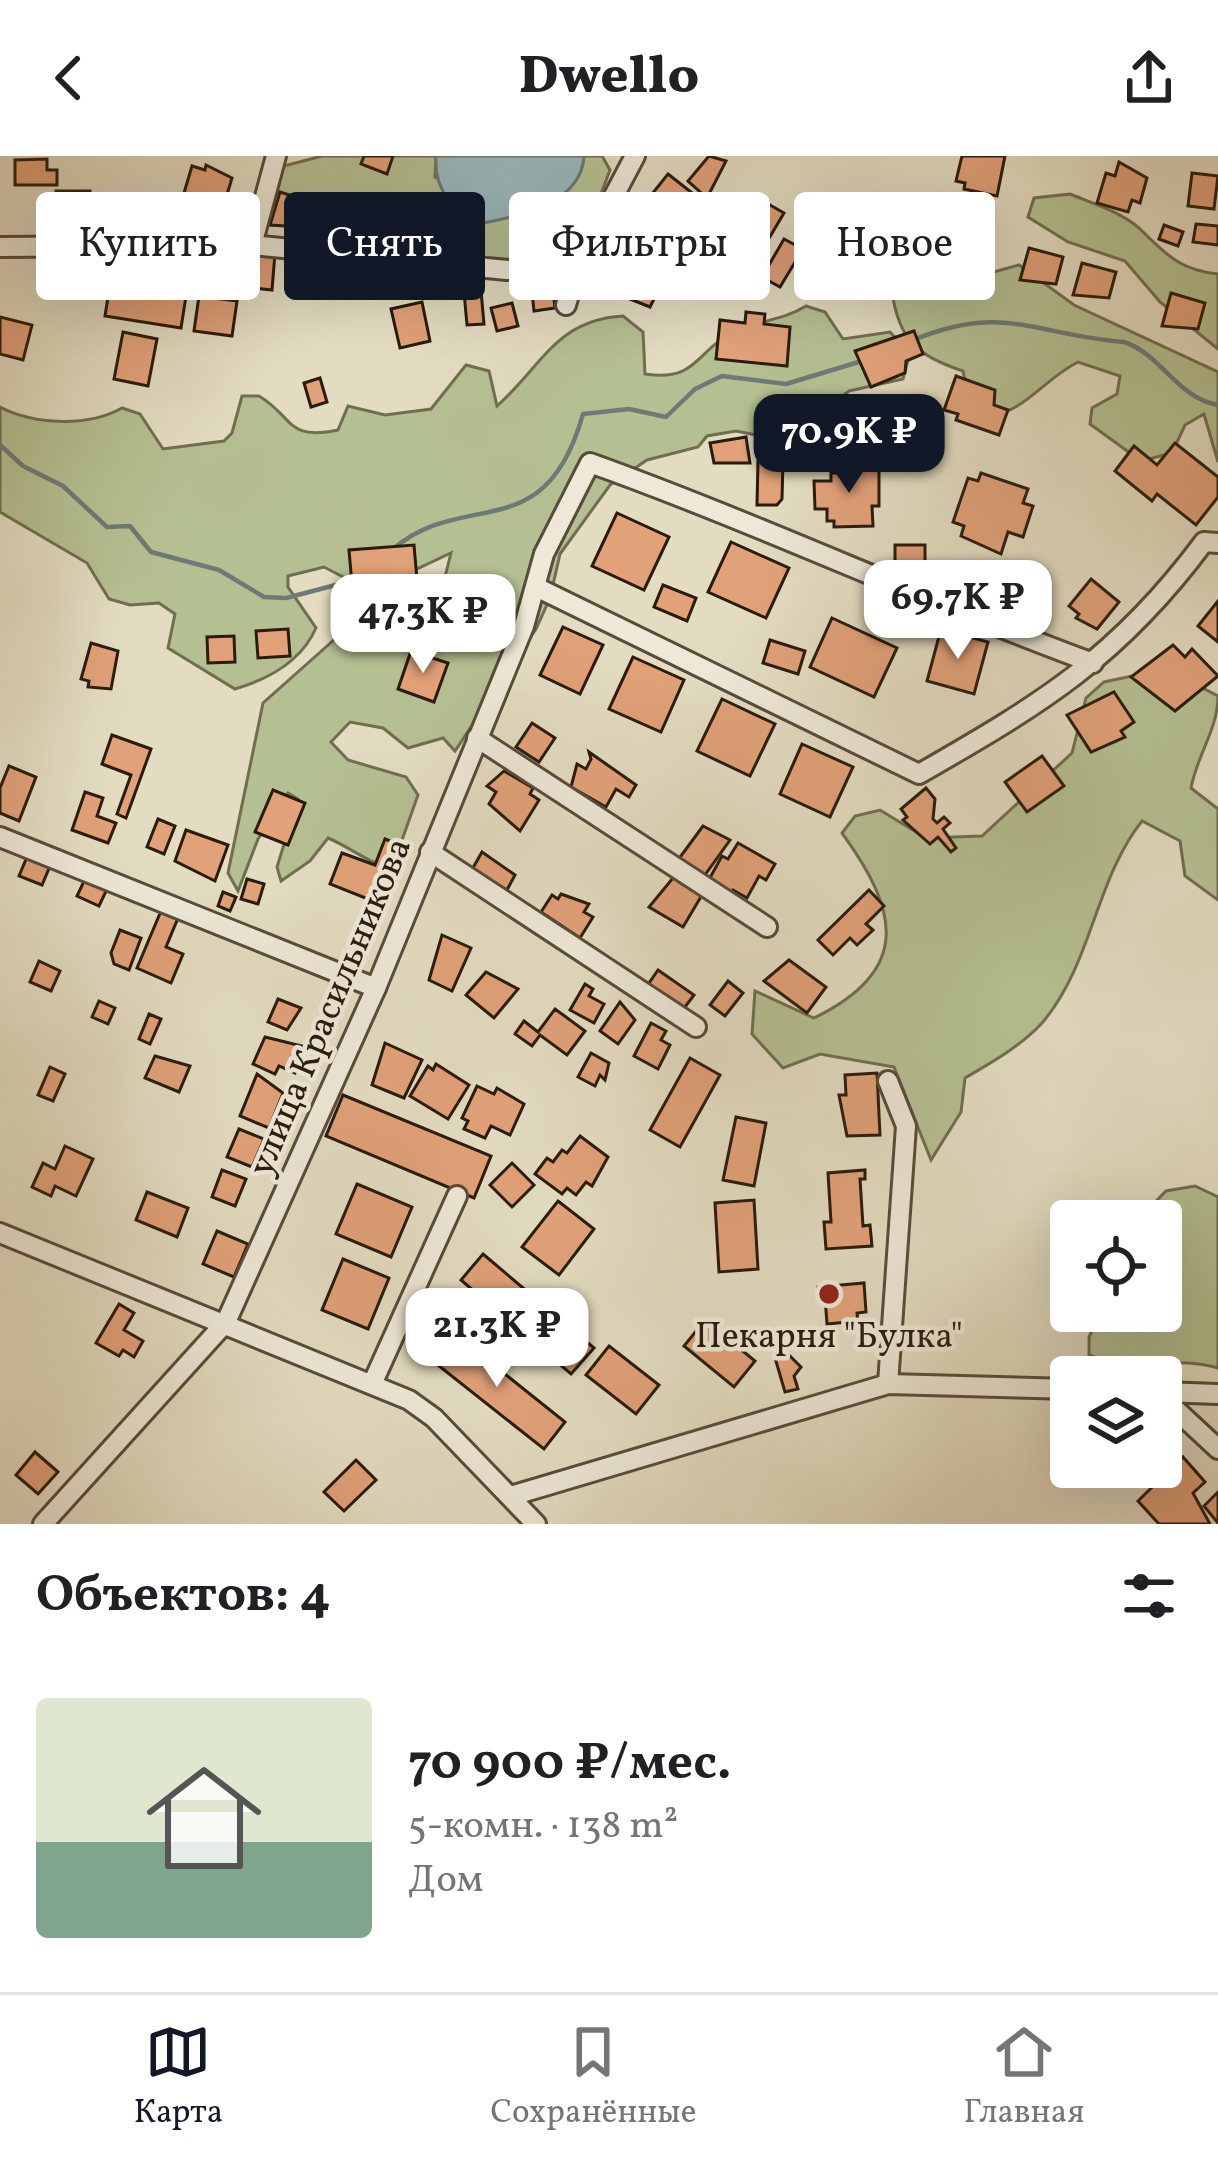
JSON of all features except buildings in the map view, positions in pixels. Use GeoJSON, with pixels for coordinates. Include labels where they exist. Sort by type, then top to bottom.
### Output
{"type":"FeatureCollection","features":[{"type":"Feature","properties":{"kind":"street"},"geometry":{"type":"LineString","coordinates":[[260,215],[276,156]]}},
{"type":"Feature","properties":{"kind":"street"},"geometry":{"type":"LineString","coordinates":[[616,192],[635,156]]}},
{"type":"Feature","properties":{"kind":"street"},"geometry":{"type":"LineString","coordinates":[[260,246],[509,270]]}},
{"type":"Feature","properties":{"kind":"street"},"geometry":{"type":"LineString","coordinates":[[0,248],[36,248]]}},
{"type":"Feature","properties":{"kind":"street"},"geometry":{"type":"LineString","coordinates":[[566,304],[567,300]]}},
{"type":"Feature","properties":{"kind":"street","name":"улица Красильникова"},"geometry":{"type":"LineString","coordinates":[[43,1524],[226,1322],[376,988],[560,516],[590,463],[826,553],[931,604],[1093,663]]}},
{"type":"Feature","properties":{"kind":"street"},"geometry":{"type":"LineString","coordinates":[[536,587],[920,775],[1049,699],[1134,628],[1204,542],[1218,543]]}},
{"type":"Feature","properties":{"kind":"street"},"geometry":{"type":"LineString","coordinates":[[477,738],[767,927]]}},
{"type":"Feature","properties":{"kind":"street"},"geometry":{"type":"LineString","coordinates":[[0,837],[376,988]]}},
{"type":"Feature","properties":{"kind":"street"},"geometry":{"type":"LineString","coordinates":[[430,852],[696,1027]]}},
{"type":"Feature","properties":{"kind":"street"},"geometry":{"type":"LineString","coordinates":[[888,1082],[906,1126],[888,1384]]}},
{"type":"Feature","properties":{"kind":"street"},"geometry":{"type":"LineString","coordinates":[[373,1382],[457,1196]]}},
{"type":"Feature","properties":{"kind":"street"},"geometry":{"type":"LineString","coordinates":[[0,1233],[373,1382],[434,1418],[536,1524]]}},
{"type":"Feature","properties":{"kind":"street"},"geometry":{"type":"LineString","coordinates":[[511,1496],[888,1384],[1050,1388]]}},
{"type":"Feature","properties":{"kind":"street"},"geometry":{"type":"LineString","coordinates":[[1182,1394],[1218,1394]]}},
{"type":"Feature","properties":{"kind":"street"},"geometry":{"type":"LineString","coordinates":[[1182,1414],[1218,1449]]}},
{"type":"Feature","properties":{"kind":"green space"},"geometry":{"type":"Polygon","coordinates":[[[322,156],[436,156],[435,177],[469,192],[284,192],[284,219],[268,193],[280,167],[322,156]]]}},
{"type":"Feature","properties":{"kind":"green space"},"geometry":{"type":"Polygon","coordinates":[[[584,156],[602,156],[610,170],[602,192],[565,192],[577,178],[584,156]]]}},
{"type":"Feature","properties":{"kind":"green space"},"geometry":{"type":"Polygon","coordinates":[[[1070,194],[1124,217],[1183,265],[1218,274],[1218,349],[1160,302],[1125,261],[1068,242],[1028,217],[1034,198],[1070,194]]]}},
{"type":"Feature","properties":{"kind":"green space"},"geometry":{"type":"Polygon","coordinates":[[[485,199],[509,210],[509,259],[485,258],[485,199]]]}},
{"type":"Feature","properties":{"kind":"green space"},"geometry":{"type":"Polygon","coordinates":[[[1019,265],[1074,305],[1218,372],[1218,462],[1204,414],[1185,425],[1172,453],[1141,461],[1090,424],[1092,408],[1117,394],[1120,376],[1078,362],[1028,399],[994,416],[970,404],[963,371],[933,359],[913,344],[893,300],[995,300],[995,272],[1019,265]]]}},
{"type":"Feature","properties":{"kind":"green space"},"geometry":{"type":"Polygon","coordinates":[[[806,306],[825,312],[843,339],[890,332],[910,353],[903,379],[849,391],[786,441],[736,431],[707,436],[698,447],[647,460],[610,485],[560,554],[550,598],[536,629],[455,751],[443,738],[408,748],[383,728],[350,722],[331,742],[348,760],[406,777],[418,795],[392,868],[328,838],[310,861],[281,881],[277,867],[298,799],[288,793],[258,839],[238,891],[228,873],[263,703],[344,631],[421,595],[445,577],[451,553],[370,591],[324,567],[288,576],[288,587],[316,628],[283,668],[235,689],[168,648],[175,614],[159,603],[130,605],[109,599],[87,563],[0,512],[0,407],[61,421],[94,418],[122,408],[140,414],[163,449],[224,441],[232,433],[242,396],[259,396],[299,430],[321,433],[338,430],[348,406],[385,415],[431,409],[466,365],[489,371],[497,406],[566,335],[600,319],[623,316],[643,332],[645,374],[662,375],[686,369],[734,332],[806,306]]]}},
{"type":"Feature","properties":{"kind":"green space"},"geometry":{"type":"Polygon","coordinates":[[[1151,672],[1179,676],[1218,696],[1215,720],[1191,788],[1218,809],[1218,900],[1185,876],[1180,841],[1142,821],[1114,869],[1059,1000],[1025,1039],[965,1078],[961,1112],[931,1160],[894,1067],[820,1054],[783,1068],[752,1034],[755,991],[814,1018],[868,980],[881,959],[884,913],[861,861],[842,833],[855,816],[880,810],[926,838],[982,836],[1072,753],[1086,698],[1104,682],[1151,672]]]}},
{"type":"Feature","properties":{"kind":"green space"},"geometry":{"type":"Polygon","coordinates":[[[1195,1186],[1218,1197],[1218,1368],[1182,1363],[1182,1356],[1089,1355],[1091,1332],[1182,1332],[1182,1200],[1157,1200],[1166,1191],[1195,1186]]]}},
{"type":"Feature","properties":{"kind":"water"},"geometry":{"type":"Polygon","coordinates":[[[436,156],[584,156],[580,172],[565,192],[509,192],[509,217],[485,223],[485,192],[444,192],[436,156]]]}},
{"type":"Feature","properties":{"kind":"waterway"},"geometry":{"type":"LineString","coordinates":[[911,341],[943,330],[996,322],[1124,342],[1149,356],[1191,394],[1218,405]]}},
{"type":"Feature","properties":{"kind":"waterway"},"geometry":{"type":"LineString","coordinates":[[392,550],[447,521],[525,500],[547,484],[567,456],[583,414],[629,409],[666,417],[695,389],[722,376],[786,384],[862,361]]}},
{"type":"Feature","properties":{"kind":"waterway"},"geometry":{"type":"LineString","coordinates":[[0,445],[23,466],[63,486],[107,527],[130,526],[151,552],[219,570],[264,597],[286,598],[355,580]]}},
{"type":"Feature","properties":{"kind":"place","name":"Пекарня \"Булка\""},"geometry":{"type":"Point","coordinates":[829,1294]}}]}
